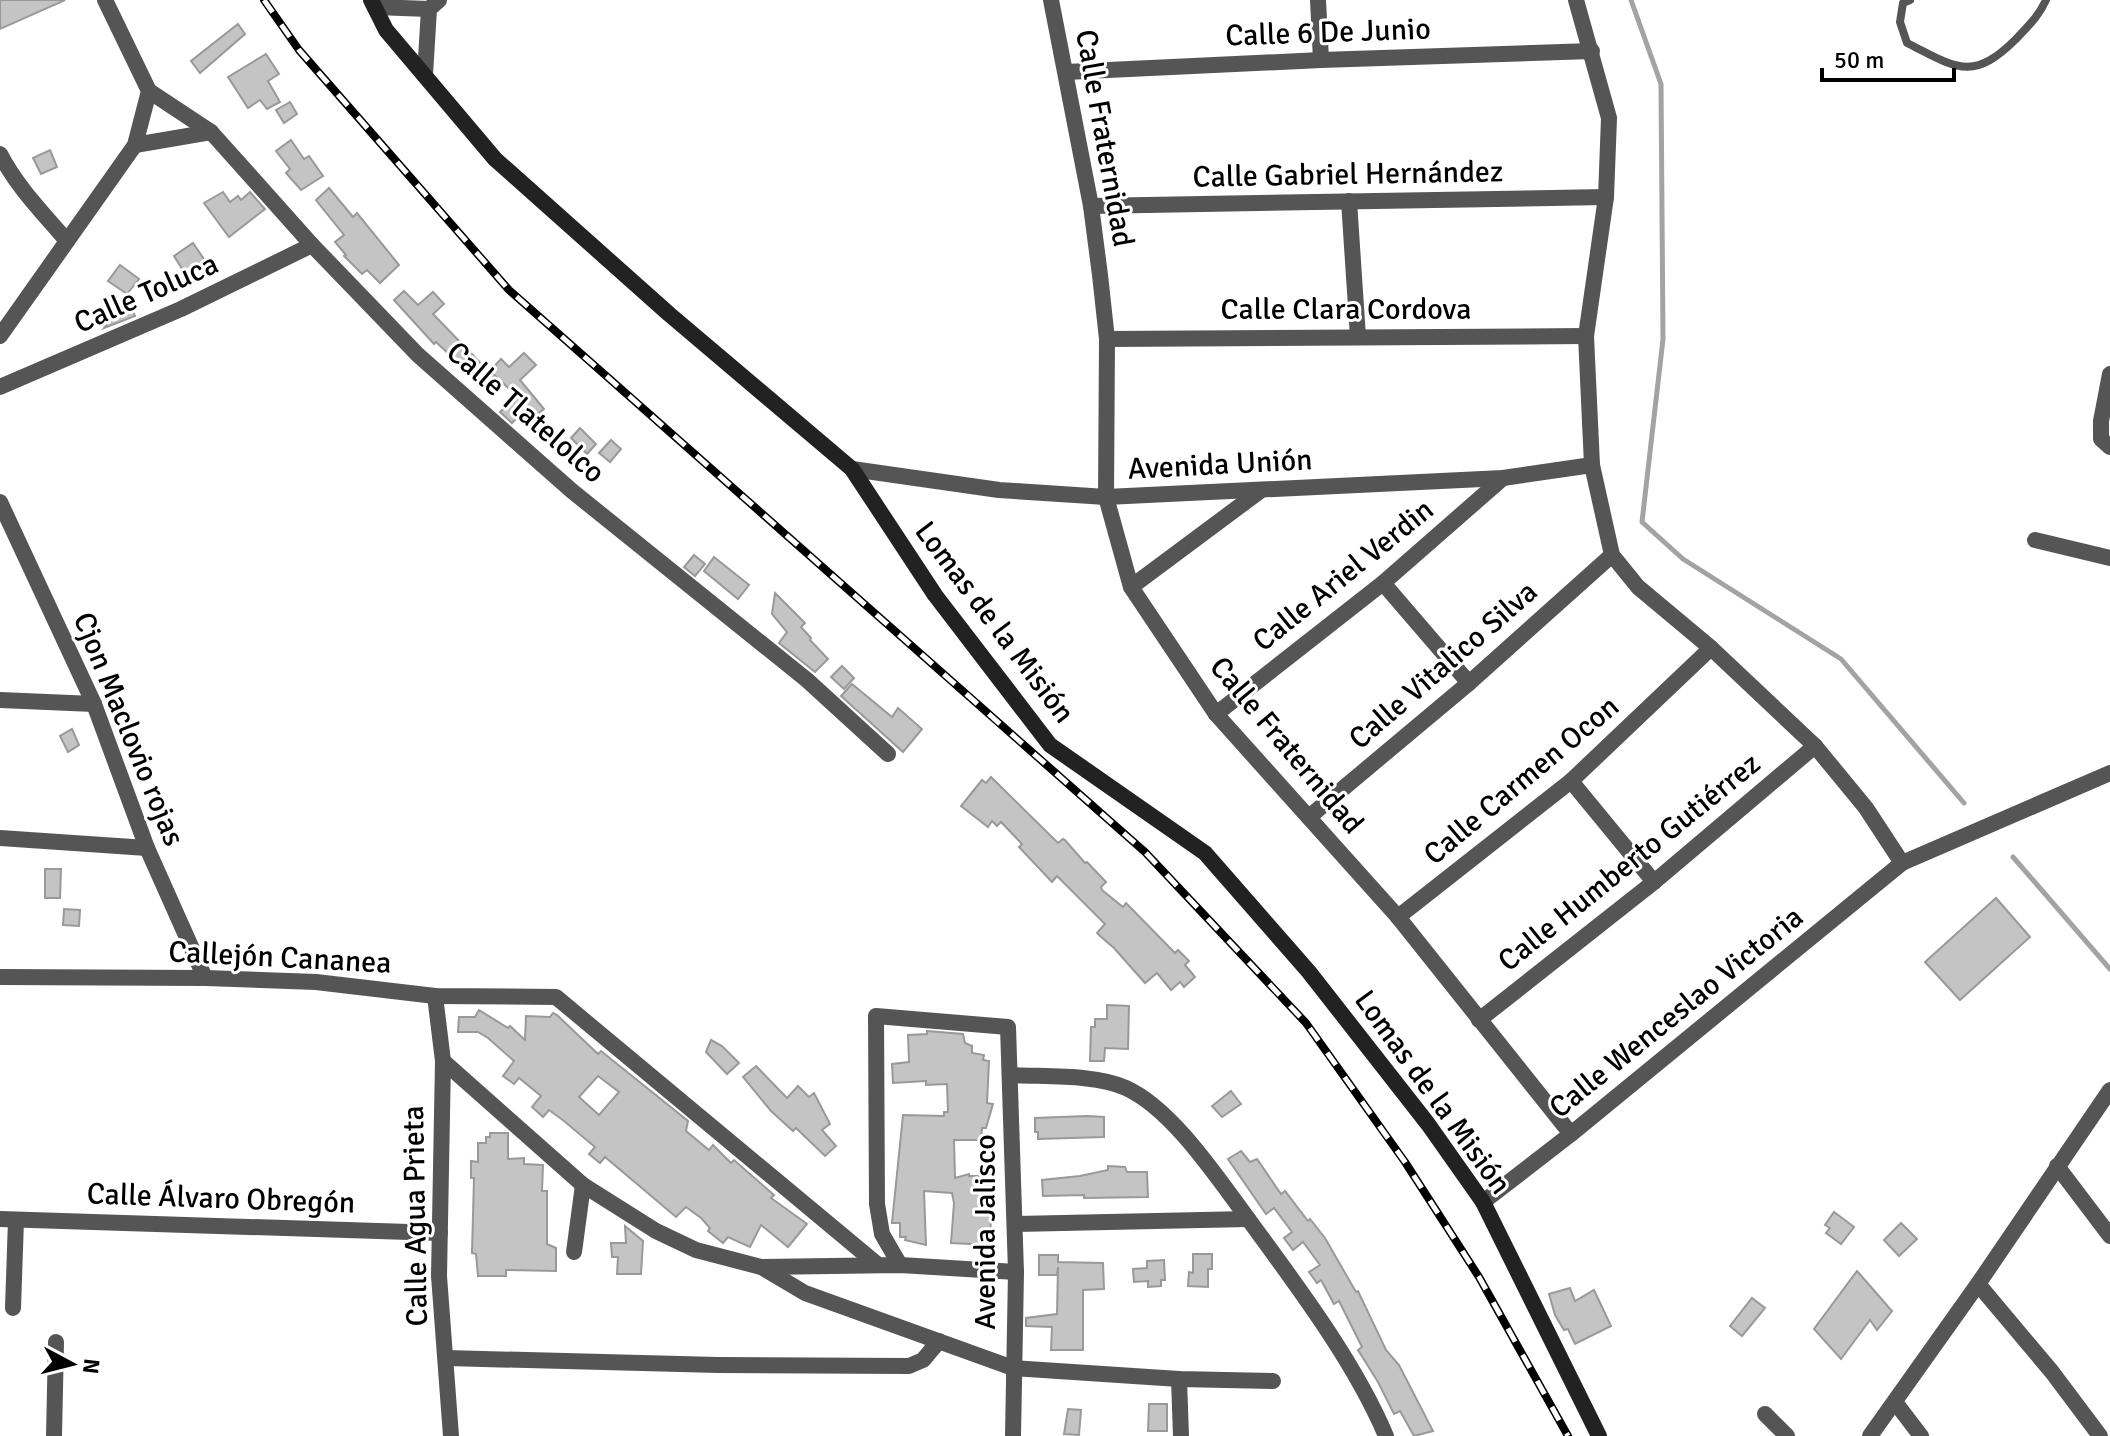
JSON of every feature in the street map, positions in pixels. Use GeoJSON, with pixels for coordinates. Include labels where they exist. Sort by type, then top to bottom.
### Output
{"type":"FeatureCollection","features":[{"type":"Feature","properties":{"kind":"street"},"geometry":{"type":"LineString","coordinates":[[0,336],[135,145],[149,91],[105,0]]}},
{"type":"Feature","properties":{"kind":"street","name":"Calle Fraternidad"},"geometry":{"type":"LineString","coordinates":[[1051,0],[1091,206],[1107,339],[1106,497],[1131,587],[1216,714],[1398,917],[1571,1134]]}},
{"type":"Feature","properties":{"kind":"street"},"geometry":{"type":"LineString","coordinates":[[1318,0],[1321,60]]}},
{"type":"Feature","properties":{"kind":"street"},"geometry":{"type":"LineString","coordinates":[[1576,0],[1609,118],[1606,197],[1586,336],[1592,465],[1612,555],[1638,587],[1711,648],[1815,746],[1866,808],[1902,863]]}},
{"type":"Feature","properties":{"kind":"street"},"geometry":{"type":"LineString","coordinates":[[373,3],[434,4],[425,75]]}},
{"type":"Feature","properties":{"kind":"street","name":"Lomas de la Misión"},"geometry":{"type":"LineString","coordinates":[[373,3],[386,30],[495,159],[669,314],[852,469],[935,595],[1050,745],[1205,853],[1309,972],[1428,1124],[1483,1202],[1599,1436]]}},
{"type":"Feature","properties":{"kind":"street","name":"Calle 6 De Junio"},"geometry":{"type":"LineString","coordinates":[[1066,72],[1592,51]]}},
{"type":"Feature","properties":{"kind":"street","name":"Calle Tlatelolco"},"geometry":{"type":"LineString","coordinates":[[149,91],[211,132],[312,245],[418,355],[572,491],[807,680],[888,754]]}},
{"type":"Feature","properties":{"kind":"street"},"geometry":{"type":"LineString","coordinates":[[135,145],[211,132]]}},
{"type":"Feature","properties":{"kind":"street"},"geometry":{"type":"LineString","coordinates":[[0,154],[16,181],[67,241]]}},
{"type":"Feature","properties":{"kind":"street","name":"Calle Gabriel Hernández"},"geometry":{"type":"LineString","coordinates":[[1091,206],[1606,197]]}},
{"type":"Feature","properties":{"kind":"street"},"geometry":{"type":"LineString","coordinates":[[1349,201],[1358,337]]}},
{"type":"Feature","properties":{"kind":"street","name":"Calle Toluca"},"geometry":{"type":"LineString","coordinates":[[0,387],[181,309],[312,245]]}},
{"type":"Feature","properties":{"kind":"street","name":"Calle Clara Cordova"},"geometry":{"type":"LineString","coordinates":[[1107,339],[1586,336]]}},
{"type":"Feature","properties":{"kind":"street"},"geometry":{"type":"LineString","coordinates":[[2110,374],[2101,421],[2101,439],[2110,447]]}},
{"type":"Feature","properties":{"kind":"street","name":"Avenida Unión"},"geometry":{"type":"LineString","coordinates":[[852,469],[999,490],[1106,497],[1503,478],[1592,465]]}},
{"type":"Feature","properties":{"kind":"street","name":"Calle Ariel Verdin"},"geometry":{"type":"LineString","coordinates":[[1216,714],[1383,583],[1503,478]]}},
{"type":"Feature","properties":{"kind":"street"},"geometry":{"type":"LineString","coordinates":[[1131,587],[1260,491]]}},
{"type":"Feature","properties":{"kind":"street","name":"Cjon Maclovio rojas"},"geometry":{"type":"LineString","coordinates":[[0,502],[94,704],[147,848],[205,978]]}},
{"type":"Feature","properties":{"kind":"street"},"geometry":{"type":"LineString","coordinates":[[2035,540],[2110,558]]}},
{"type":"Feature","properties":{"kind":"street","name":"Calle Vitalico Silva"},"geometry":{"type":"LineString","coordinates":[[1309,817],[1469,683],[1612,555]]}},
{"type":"Feature","properties":{"kind":"street"},"geometry":{"type":"LineString","coordinates":[[1383,583],[1469,683]]}},
{"type":"Feature","properties":{"kind":"street","name":"Calle Carmen Ocon"},"geometry":{"type":"LineString","coordinates":[[1398,917],[1571,781],[1711,648]]}},
{"type":"Feature","properties":{"kind":"street"},"geometry":{"type":"LineString","coordinates":[[0,700],[94,704]]}},
{"type":"Feature","properties":{"kind":"street","name":"Calle Humberto Gutiérrez"},"geometry":{"type":"LineString","coordinates":[[1479,1020],[1654,882],[1815,746]]}},
{"type":"Feature","properties":{"kind":"street","name":"Calle Wenceslao Victoria"},"geometry":{"type":"LineString","coordinates":[[1483,1202],[1571,1134],[1902,863],[2110,773]]}},
{"type":"Feature","properties":{"kind":"street"},"geometry":{"type":"LineString","coordinates":[[1571,781],[1654,882]]}},
{"type":"Feature","properties":{"kind":"street"},"geometry":{"type":"LineString","coordinates":[[0,838],[147,848]]}},
{"type":"Feature","properties":{"kind":"street","name":"Callejón Cananea"},"geometry":{"type":"LineString","coordinates":[[0,977],[205,978],[316,982],[435,996],[556,997],[878,1265]]}},
{"type":"Feature","properties":{"kind":"street","name":"Calle Agua Prieta"},"geometry":{"type":"LineString","coordinates":[[435,996],[443,1061],[439,1276],[451,1436]]}},
{"type":"Feature","properties":{"kind":"street","name":"Avenida Jalisco"},"geometry":{"type":"LineString","coordinates":[[900,1265],[882,1234],[877,1204],[876,1016],[1008,1027],[1012,1075],[1016,1272],[1013,1436]]}},
{"type":"Feature","properties":{"kind":"street"},"geometry":{"type":"LineString","coordinates":[[443,1061],[583,1185],[656,1231],[696,1250],[761,1267],[900,1265],[1016,1272]]}},
{"type":"Feature","properties":{"kind":"street"},"geometry":{"type":"LineString","coordinates":[[1012,1075],[1097,1080],[1126,1088],[1155,1107],[1201,1155],[1248,1219],[1341,1353],[1386,1436]]}},
{"type":"Feature","properties":{"kind":"street"},"geometry":{"type":"LineString","coordinates":[[1870,1436],[2110,1090]]}},
{"type":"Feature","properties":{"kind":"street"},"geometry":{"type":"LineString","coordinates":[[2057,1166],[2110,1236]]}},
{"type":"Feature","properties":{"kind":"street"},"geometry":{"type":"LineString","coordinates":[[574,1252],[583,1185]]}},
{"type":"Feature","properties":{"kind":"street"},"geometry":{"type":"LineString","coordinates":[[1015,1224],[1248,1219]]}},
{"type":"Feature","properties":{"kind":"street"},"geometry":{"type":"LineString","coordinates":[[8,1220],[13,1308]]}},
{"type":"Feature","properties":{"kind":"street","name":"Calle Álvaro Obregón"},"geometry":{"type":"LineString","coordinates":[[8,1220],[440,1233]]}},
{"type":"Feature","properties":{"kind":"street"},"geometry":{"type":"LineString","coordinates":[[761,1267],[805,1293],[1013,1368],[1179,1379],[1273,1381]]}},
{"type":"Feature","properties":{"kind":"street"},"geometry":{"type":"LineString","coordinates":[[1978,1284],[2052,1372],[2100,1436]]}},
{"type":"Feature","properties":{"kind":"street"},"geometry":{"type":"LineString","coordinates":[[446,1358],[909,1366],[923,1360],[939,1341]]}},
{"type":"Feature","properties":{"kind":"street"},"geometry":{"type":"LineString","coordinates":[[54,1436],[56,1342]]}},
{"type":"Feature","properties":{"kind":"street"},"geometry":{"type":"LineString","coordinates":[[1179,1379],[1181,1436]]}},
{"type":"Feature","properties":{"kind":"street"},"geometry":{"type":"LineString","coordinates":[[1895,1402],[1921,1436]]}},
{"type":"Feature","properties":{"kind":"street"},"geometry":{"type":"LineString","coordinates":[[1765,1414],[1787,1436]]}},
{"type":"Feature","properties":{"kind":"lane"},"geometry":{"type":"LineString","coordinates":[[1910,0],[1903,3],[1900,22],[1907,43],[1954,67],[1981,66],[2000,55],[2039,15],[2046,0]]}},
{"type":"Feature","properties":{"kind":"building"},"geometry":{"type":"Polygon","coordinates":[[[0,0],[65,0],[0,29],[0,0]]]}},
{"type":"Feature","properties":{"kind":"building"},"geometry":{"type":"Polygon","coordinates":[[[238,24],[245,34],[200,73],[191,61],[238,24]]]}},
{"type":"Feature","properties":{"kind":"building"},"geometry":{"type":"Polygon","coordinates":[[[266,54],[279,74],[268,81],[280,102],[267,109],[260,100],[248,108],[228,77],[266,54]]]}},
{"type":"Feature","properties":{"kind":"building"},"geometry":{"type":"Polygon","coordinates":[[[290,102],[297,114],[284,123],[276,110],[290,102]]]}},
{"type":"Feature","properties":{"kind":"building"},"geometry":{"type":"Polygon","coordinates":[[[291,140],[304,159],[309,156],[323,176],[301,190],[286,173],[290,169],[276,151],[291,140]]]}},
{"type":"Feature","properties":{"kind":"building"},"geometry":{"type":"Polygon","coordinates":[[[50,150],[57,167],[41,174],[33,158],[50,150]]]}},
{"type":"Feature","properties":{"kind":"building"},"geometry":{"type":"Polygon","coordinates":[[[329,188],[353,217],[357,213],[399,265],[380,283],[367,270],[362,274],[335,242],[344,235],[316,200],[329,188]]]}},
{"type":"Feature","properties":{"kind":"building"},"geometry":{"type":"Polygon","coordinates":[[[223,192],[230,202],[238,196],[241,200],[250,192],[265,209],[229,237],[204,203],[223,192]]]}},
{"type":"Feature","properties":{"kind":"building"},"geometry":{"type":"Polygon","coordinates":[[[193,243],[206,262],[186,275],[174,256],[193,243]]]}},
{"type":"Feature","properties":{"kind":"building"},"geometry":{"type":"Polygon","coordinates":[[[120,265],[139,279],[127,294],[108,281],[120,265]]]}},
{"type":"Feature","properties":{"kind":"building"},"geometry":{"type":"Polygon","coordinates":[[[404,291],[418,305],[433,292],[444,304],[433,314],[494,377],[482,388],[436,342],[434,344],[394,300],[404,291]]]}},
{"type":"Feature","properties":{"kind":"building"},"geometry":{"type":"Polygon","coordinates":[[[127,297],[135,316],[104,328],[127,297]]]}},
{"type":"Feature","properties":{"kind":"building"},"geometry":{"type":"Polygon","coordinates":[[[524,353],[536,365],[520,380],[544,409],[537,415],[528,406],[512,423],[500,412],[517,396],[490,371],[501,359],[509,367],[524,353]]]}},
{"type":"Feature","properties":{"kind":"building"},"geometry":{"type":"Polygon","coordinates":[[[580,428],[596,444],[587,454],[571,438],[580,428]]]}},
{"type":"Feature","properties":{"kind":"building"},"geometry":{"type":"Polygon","coordinates":[[[611,440],[621,449],[610,462],[599,453],[611,440]]]}},
{"type":"Feature","properties":{"kind":"building"},"geometry":{"type":"Polygon","coordinates":[[[694,555],[705,564],[695,576],[684,567],[694,555]]]}},
{"type":"Feature","properties":{"kind":"building"},"geometry":{"type":"Polygon","coordinates":[[[714,557],[749,585],[738,599],[704,571],[714,557]]]}},
{"type":"Feature","properties":{"kind":"building"},"geometry":{"type":"Polygon","coordinates":[[[775,593],[805,623],[801,627],[828,659],[815,672],[779,643],[787,632],[772,614],[775,593]]]}},
{"type":"Feature","properties":{"kind":"building"},"geometry":{"type":"Polygon","coordinates":[[[842,666],[854,678],[844,689],[831,677],[842,666]]]}},
{"type":"Feature","properties":{"kind":"building"},"geometry":{"type":"Polygon","coordinates":[[[852,684],[892,717],[898,708],[922,729],[903,752],[841,696],[852,684]]]}},
{"type":"Feature","properties":{"kind":"building"},"geometry":{"type":"Polygon","coordinates":[[[72,729],[79,745],[68,752],[60,736],[72,729]]]}},
{"type":"Feature","properties":{"kind":"building"},"geometry":{"type":"Polygon","coordinates":[[[991,777],[1058,843],[1065,840],[1087,862],[1106,882],[1102,890],[1123,907],[1126,903],[1175,953],[1178,950],[1189,961],[1185,965],[1195,977],[1184,987],[1180,982],[1171,990],[1157,973],[1145,983],[1097,933],[1105,924],[1057,876],[1052,882],[1019,847],[1022,844],[1001,822],[997,826],[992,821],[988,827],[961,806],[982,780],[986,783],[991,777]]]}},
{"type":"Feature","properties":{"kind":"building"},"geometry":{"type":"Polygon","coordinates":[[[45,869],[61,869],[60,898],[45,898],[45,869]]]}},
{"type":"Feature","properties":{"kind":"building"},"geometry":{"type":"Polygon","coordinates":[[[1996,898],[2030,937],[1960,1000],[1925,962],[1996,898]]]}},
{"type":"Feature","properties":{"kind":"building"},"geometry":{"type":"Polygon","coordinates":[[[64,909],[80,910],[79,926],[63,925],[64,909]]]}},
{"type":"Feature","properties":{"kind":"building"},"geometry":{"type":"Polygon","coordinates":[[[1107,1005],[1129,1006],[1128,1049],[1105,1048],[1104,1061],[1090,1061],[1091,1027],[1095,1027],[1095,1019],[1107,1019],[1107,1005]]]}},
{"type":"Feature","properties":{"kind":"building"},"geometry":{"type":"Polygon","coordinates":[[[479,1010],[508,1028],[510,1026],[525,1040],[526,1016],[557,1015],[598,1054],[601,1051],[688,1121],[686,1131],[709,1150],[713,1145],[731,1163],[734,1160],[774,1195],[771,1198],[807,1224],[788,1247],[761,1225],[750,1247],[728,1237],[723,1243],[708,1231],[710,1228],[701,1218],[686,1207],[676,1217],[605,1157],[600,1163],[589,1154],[595,1147],[564,1121],[549,1110],[543,1117],[532,1107],[541,1096],[519,1078],[514,1084],[503,1076],[514,1061],[478,1032],[458,1032],[459,1017],[475,1017],[479,1010]],[[598,1076],[579,1097],[599,1115],[619,1092],[598,1076]]]}},
{"type":"Feature","properties":{"kind":"building"},"geometry":{"type":"Polygon","coordinates":[[[927,1031],[963,1034],[965,1043],[972,1046],[972,1053],[984,1055],[983,1060],[989,1061],[987,1103],[993,1104],[986,1128],[982,1128],[981,1140],[954,1140],[955,1178],[969,1174],[990,1176],[991,1245],[951,1243],[952,1193],[924,1191],[926,1245],[900,1237],[900,1223],[892,1223],[903,1115],[944,1116],[944,1112],[948,1112],[947,1084],[926,1085],[926,1081],[893,1083],[892,1064],[909,1062],[908,1035],[927,1034],[927,1031]]]}},
{"type":"Feature","properties":{"kind":"building"},"geometry":{"type":"Polygon","coordinates":[[[711,1040],[739,1063],[727,1074],[706,1052],[711,1040]]]}},
{"type":"Feature","properties":{"kind":"building"},"geometry":{"type":"Polygon","coordinates":[[[756,1066],[787,1098],[798,1086],[809,1097],[814,1093],[830,1124],[822,1130],[836,1146],[825,1156],[796,1128],[793,1131],[771,1111],[743,1077],[756,1066]]]}},
{"type":"Feature","properties":{"kind":"building"},"geometry":{"type":"Polygon","coordinates":[[[1231,1091],[1241,1104],[1222,1117],[1212,1106],[1231,1091]]]}},
{"type":"Feature","properties":{"kind":"building"},"geometry":{"type":"Polygon","coordinates":[[[1104,1117],[1104,1137],[1038,1139],[1038,1132],[1035,1132],[1035,1118],[1104,1117]]]}},
{"type":"Feature","properties":{"kind":"building"},"geometry":{"type":"Polygon","coordinates":[[[490,1133],[508,1133],[508,1159],[524,1158],[524,1164],[543,1165],[542,1191],[547,1191],[547,1244],[556,1248],[556,1271],[506,1270],[506,1276],[478,1276],[476,1254],[472,1253],[474,1178],[471,1178],[471,1161],[478,1162],[478,1143],[486,1143],[490,1133]]]}},
{"type":"Feature","properties":{"kind":"building"},"geometry":{"type":"Polygon","coordinates":[[[1241,1151],[1250,1162],[1257,1159],[1281,1194],[1285,1191],[1325,1238],[1358,1291],[1386,1350],[1399,1365],[1433,1431],[1414,1436],[1400,1411],[1394,1414],[1358,1350],[1362,1347],[1339,1301],[1334,1304],[1321,1280],[1317,1283],[1309,1272],[1320,1265],[1303,1242],[1293,1250],[1284,1238],[1292,1232],[1274,1208],[1266,1214],[1228,1159],[1241,1151]]]}},
{"type":"Feature","properties":{"kind":"building"},"geometry":{"type":"Polygon","coordinates":[[[1108,1166],[1125,1167],[1127,1172],[1147,1172],[1148,1197],[1043,1196],[1042,1180],[1080,1176],[1108,1170],[1108,1166]]]}},
{"type":"Feature","properties":{"kind":"building"},"geometry":{"type":"Polygon","coordinates":[[[1834,1212],[1854,1227],[1841,1244],[1826,1233],[1830,1228],[1825,1225],[1834,1212]]]}},
{"type":"Feature","properties":{"kind":"building"},"geometry":{"type":"Polygon","coordinates":[[[1901,1223],[1917,1239],[1899,1256],[1884,1240],[1901,1223]]]}},
{"type":"Feature","properties":{"kind":"building"},"geometry":{"type":"Polygon","coordinates":[[[625,1226],[643,1241],[641,1274],[617,1274],[618,1257],[612,1257],[611,1243],[626,1243],[625,1226]]]}},
{"type":"Feature","properties":{"kind":"building"},"geometry":{"type":"Polygon","coordinates":[[[1193,1254],[1212,1254],[1208,1287],[1188,1286],[1189,1272],[1193,1273],[1193,1254]]]}},
{"type":"Feature","properties":{"kind":"building"},"geometry":{"type":"Polygon","coordinates":[[[1039,1255],[1058,1255],[1058,1262],[1103,1263],[1104,1289],[1083,1290],[1083,1350],[1051,1350],[1052,1327],[1026,1326],[1026,1318],[1057,1314],[1058,1267],[1057,1275],[1039,1275],[1039,1255]]]}},
{"type":"Feature","properties":{"kind":"building"},"geometry":{"type":"Polygon","coordinates":[[[1164,1260],[1165,1280],[1161,1280],[1161,1286],[1148,1287],[1148,1281],[1134,1282],[1133,1269],[1147,1268],[1147,1261],[1164,1260]]]}},
{"type":"Feature","properties":{"kind":"building"},"geometry":{"type":"Polygon","coordinates":[[[1857,1271],[1892,1311],[1877,1330],[1870,1320],[1841,1359],[1814,1329],[1857,1271]]]}},
{"type":"Feature","properties":{"kind":"building"},"geometry":{"type":"Polygon","coordinates":[[[1570,1288],[1575,1301],[1594,1290],[1611,1326],[1575,1344],[1568,1329],[1564,1330],[1555,1315],[1549,1294],[1570,1288]]]}},
{"type":"Feature","properties":{"kind":"building"},"geometry":{"type":"Polygon","coordinates":[[[1752,1298],[1765,1308],[1742,1336],[1730,1326],[1752,1298]]]}},
{"type":"Feature","properties":{"kind":"building"},"geometry":{"type":"Polygon","coordinates":[[[1149,1404],[1167,1404],[1167,1431],[1148,1431],[1149,1404]]]}},
{"type":"Feature","properties":{"kind":"building"},"geometry":{"type":"Polygon","coordinates":[[[1068,1409],[1081,1410],[1079,1435],[1064,1434],[1068,1409]]]}},
{"type":"Feature","properties":{"kind":"waterway"},"geometry":{"type":"LineString","coordinates":[[1631,0],[1661,84],[1663,339],[1642,522],[1683,559],[1841,659],[1964,803]]}},
{"type":"Feature","properties":{"kind":"waterway"},"geometry":{"type":"LineString","coordinates":[[2013,857],[2110,969]]}},
{"type":"Feature","properties":{"kind":"railway"},"geometry":{"type":"LineString","coordinates":[[264,0],[299,50],[509,290],[1145,852],[1306,1023],[1405,1162],[1479,1277],[1568,1436]]}}]}
